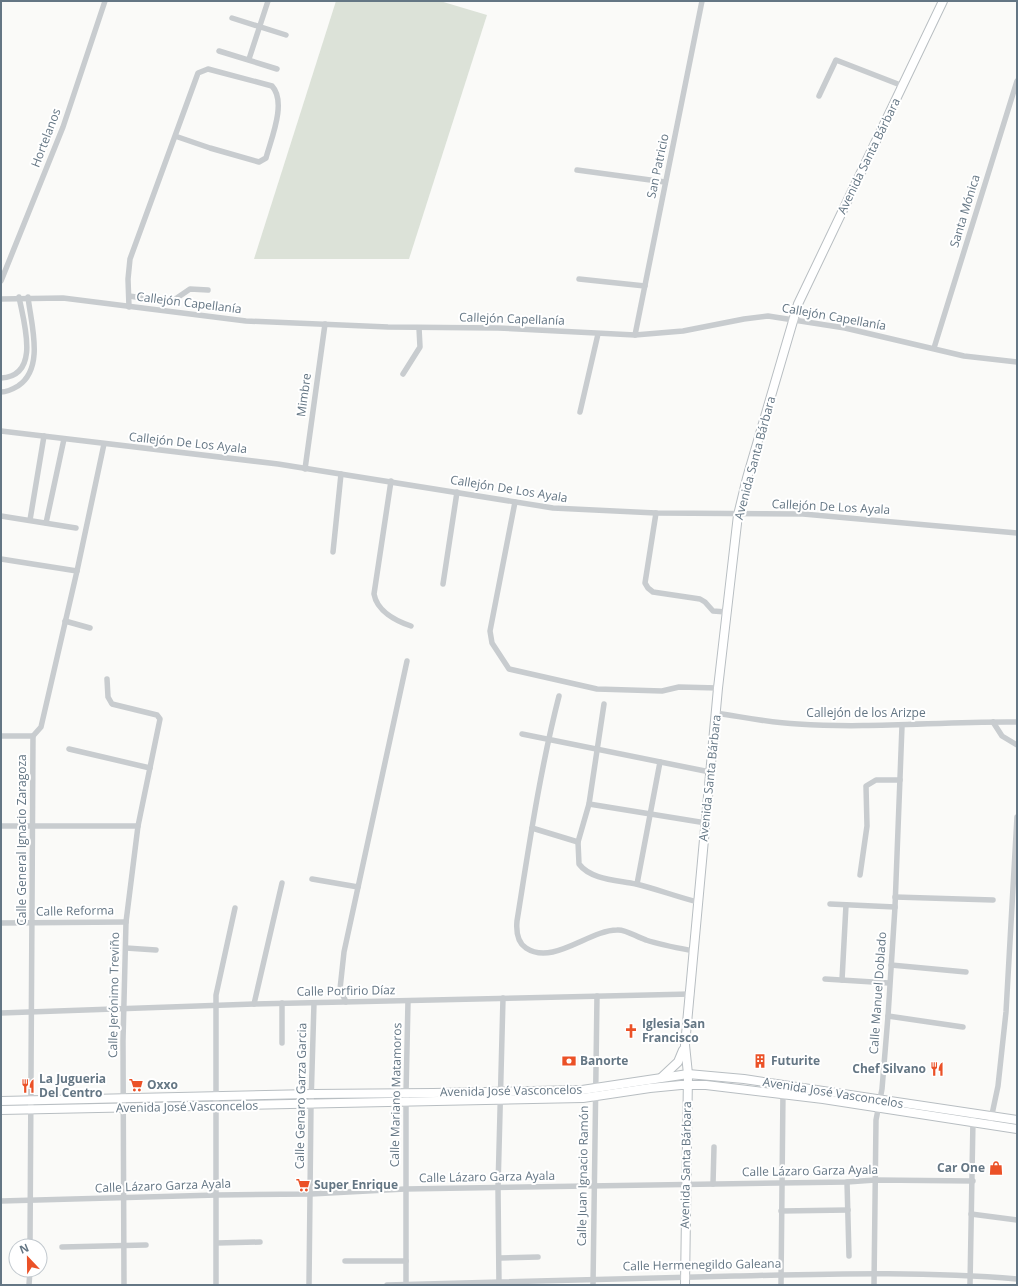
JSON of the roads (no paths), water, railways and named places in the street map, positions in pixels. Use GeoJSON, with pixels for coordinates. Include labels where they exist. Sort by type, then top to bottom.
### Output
{"type":"FeatureCollection","features":[{"type":"Feature","properties":{"kind":"main road","name":"Avenida Santa Bárbara"},"geometry":{"type":"LineString","coordinates":[[685,1281],[684,1047],[718,688],[738,515],[747,478],[794,319],[806,286],[944,1]]}},
{"type":"Feature","properties":{"kind":"main road"},"geometry":{"type":"LineString","coordinates":[[662,1077],[678,1062],[684,1047]]}},
{"type":"Feature","properties":{"kind":"main road","name":"Avenida José Vasconcelos"},"geometry":{"type":"LineString","coordinates":[[1,1110],[32,1111],[311,1104],[500,1092],[595,1093],[662,1077],[685,1074],[744,1079],[783,1089],[879,1103],[1017,1120]]}},
{"type":"Feature","properties":{"kind":"main road","name":"Avenida José Vasconcelos"},"geometry":{"type":"LineString","coordinates":[[1,1101],[311,1094],[500,1100],[684,1085],[783,1089]]}},
{"type":"Feature","properties":{"kind":"main road","name":"Avenida José Vasconcelos"},"geometry":{"type":"LineString","coordinates":[[879,1103],[1017,1129]]}},
{"type":"Feature","properties":{"kind":"street","name":"Hortelanos"},"geometry":{"type":"LineString","coordinates":[[1,281],[63,127],[105,1]]}},
{"type":"Feature","properties":{"kind":"street"},"geometry":{"type":"LineString","coordinates":[[249,59],[268,1]]}},
{"type":"Feature","properties":{"kind":"street","name":"San Patricio"},"geometry":{"type":"LineString","coordinates":[[635,335],[702,1]]}},
{"type":"Feature","properties":{"kind":"street"},"geometry":{"type":"LineString","coordinates":[[232,18],[286,35]]}},
{"type":"Feature","properties":{"kind":"street"},"geometry":{"type":"LineString","coordinates":[[219,51],[278,69]]}},
{"type":"Feature","properties":{"kind":"street"},"geometry":{"type":"LineString","coordinates":[[819,96],[834,60],[838,59],[903,86]]}},
{"type":"Feature","properties":{"kind":"street"},"geometry":{"type":"LineString","coordinates":[[129,307],[130,259],[175,136],[198,74],[208,69],[272,86],[277,94],[278,115],[266,158],[263,161],[259,162],[175,136]]}},
{"type":"Feature","properties":{"kind":"street","name":"Santa Mónica"},"geometry":{"type":"LineString","coordinates":[[934,348],[1017,81]]}},
{"type":"Feature","properties":{"kind":"street"},"geometry":{"type":"LineString","coordinates":[[577,170],[665,182]]}},
{"type":"Feature","properties":{"kind":"street"},"geometry":{"type":"LineString","coordinates":[[579,279],[645,286]]}},
{"type":"Feature","properties":{"kind":"street"},"geometry":{"type":"LineString","coordinates":[[129,296],[171,302],[190,289],[208,290]]}},
{"type":"Feature","properties":{"kind":"street"},"geometry":{"type":"LineString","coordinates":[[1,378],[15,376],[26,363],[26,347],[19,297]]}},
{"type":"Feature","properties":{"kind":"street","name":"Callejón Capellanía"},"geometry":{"type":"LineString","coordinates":[[1,299],[19,297],[63,298],[246,320],[419,328],[498,328],[635,335],[683,331],[758,316],[794,319],[872,333],[990,360],[1017,362]]}},
{"type":"Feature","properties":{"kind":"street"},"geometry":{"type":"LineString","coordinates":[[1,392],[12,389],[20,384],[32,371],[35,360],[28,297]]}},
{"type":"Feature","properties":{"kind":"street"},"geometry":{"type":"LineString","coordinates":[[23,322],[31,322]]}},
{"type":"Feature","properties":{"kind":"street","name":"Mimbre"},"geometry":{"type":"LineString","coordinates":[[305,468],[325,324]]}},
{"type":"Feature","properties":{"kind":"street"},"geometry":{"type":"LineString","coordinates":[[403,374],[420,347],[419,328]]}},
{"type":"Feature","properties":{"kind":"street"},"geometry":{"type":"LineString","coordinates":[[580,412],[598,334]]}},
{"type":"Feature","properties":{"kind":"street","name":"Callejón De Los Ayala"},"geometry":{"type":"LineString","coordinates":[[1,431],[305,468],[514,502],[577,510],[822,516],[1017,533]]}},
{"type":"Feature","properties":{"kind":"street"},"geometry":{"type":"LineString","coordinates":[[30,520],[44,436]]}},
{"type":"Feature","properties":{"kind":"street"},"geometry":{"type":"LineString","coordinates":[[46,523],[64,439]]}},
{"type":"Feature","properties":{"kind":"street","name":"Calle General Ignacio Zaragoza"},"geometry":{"type":"LineString","coordinates":[[30,1238],[32,1111],[33,736],[40,728],[77,571],[104,444]]}},
{"type":"Feature","properties":{"kind":"street"},"geometry":{"type":"LineString","coordinates":[[333,552],[341,474]]}},
{"type":"Feature","properties":{"kind":"street"},"geometry":{"type":"LineString","coordinates":[[391,481],[374,594],[376,600],[388,615],[399,622],[411,626]]}},
{"type":"Feature","properties":{"kind":"street"},"geometry":{"type":"LineString","coordinates":[[444,584],[457,492]]}},
{"type":"Feature","properties":{"kind":"street"},"geometry":{"type":"LineString","coordinates":[[514,502],[490,631],[492,643],[509,669],[597,689],[662,691],[678,687],[718,688]]}},
{"type":"Feature","properties":{"kind":"street"},"geometry":{"type":"LineString","coordinates":[[656,513],[645,583],[648,588],[653,592],[700,599],[713,611],[726,612]]}},
{"type":"Feature","properties":{"kind":"street"},"geometry":{"type":"LineString","coordinates":[[1,516],[76,528]]}},
{"type":"Feature","properties":{"kind":"street"},"geometry":{"type":"LineString","coordinates":[[1,559],[77,571]]}},
{"type":"Feature","properties":{"kind":"street"},"geometry":{"type":"LineString","coordinates":[[65,621],[90,628]]}},
{"type":"Feature","properties":{"kind":"street"},"geometry":{"type":"LineString","coordinates":[[346,1002],[340,989],[341,968],[407,661]]}},
{"type":"Feature","properties":{"kind":"street","name":"Calle Jerónimo Treviño"},"geometry":{"type":"LineString","coordinates":[[107,679],[108,697],[112,704],[160,717],[138,826],[126,922],[123,1098],[124,1285]]}},
{"type":"Feature","properties":{"kind":"street"},"geometry":{"type":"LineString","coordinates":[[559,696],[548,740],[517,921],[516,932],[522,946],[537,953],[545,954],[617,930],[649,941],[694,951]]}},
{"type":"Feature","properties":{"kind":"street"},"geometry":{"type":"LineString","coordinates":[[604,704],[589,804],[578,842],[578,859],[585,870],[614,880],[637,884],[698,902]]}},
{"type":"Feature","properties":{"kind":"street","name":"Callejón de los Arizpe"},"geometry":{"type":"LineString","coordinates":[[716,713],[796,724],[902,726],[1017,722]]}},
{"type":"Feature","properties":{"kind":"street"},"geometry":{"type":"LineString","coordinates":[[994,722],[1002,736],[1017,746]]}},
{"type":"Feature","properties":{"kind":"street","name":"Calle Manuel Doblado"},"geometry":{"type":"LineString","coordinates":[[874,1285],[875,1180],[879,1103],[888,1016],[895,907],[902,726]]}},
{"type":"Feature","properties":{"kind":"street"},"geometry":{"type":"LineString","coordinates":[[522,734],[710,772]]}},
{"type":"Feature","properties":{"kind":"street"},"geometry":{"type":"LineString","coordinates":[[1,736],[33,736]]}},
{"type":"Feature","properties":{"kind":"street"},"geometry":{"type":"LineString","coordinates":[[69,750],[150,768]]}},
{"type":"Feature","properties":{"kind":"street"},"geometry":{"type":"LineString","coordinates":[[637,884],[660,762]]}},
{"type":"Feature","properties":{"kind":"street"},"geometry":{"type":"LineString","coordinates":[[860,875],[866,839],[866,786],[876,780],[900,780]]}},
{"type":"Feature","properties":{"kind":"street"},"geometry":{"type":"LineString","coordinates":[[589,804],[706,823]]}},
{"type":"Feature","properties":{"kind":"street"},"geometry":{"type":"LineString","coordinates":[[991,1125],[998,1086],[1006,1012],[1017,817]]}},
{"type":"Feature","properties":{"kind":"street"},"geometry":{"type":"LineString","coordinates":[[1,826],[138,826]]}},
{"type":"Feature","properties":{"kind":"street"},"geometry":{"type":"LineString","coordinates":[[532,828],[578,842]]}},
{"type":"Feature","properties":{"kind":"street"},"geometry":{"type":"LineString","coordinates":[[312,879],[358,887]]}},
{"type":"Feature","properties":{"kind":"street"},"geometry":{"type":"LineString","coordinates":[[254,1004],[255,992],[282,883]]}},
{"type":"Feature","properties":{"kind":"street"},"geometry":{"type":"LineString","coordinates":[[895,896],[993,900]]}},
{"type":"Feature","properties":{"kind":"street"},"geometry":{"type":"LineString","coordinates":[[830,904],[895,907]]}},
{"type":"Feature","properties":{"kind":"street"},"geometry":{"type":"LineString","coordinates":[[842,980],[846,905]]}},
{"type":"Feature","properties":{"kind":"street"},"geometry":{"type":"LineString","coordinates":[[216,1285],[216,995],[235,908]]}},
{"type":"Feature","properties":{"kind":"street","name":"Calle Reforma"},"geometry":{"type":"LineString","coordinates":[[1,924],[126,922]]}},
{"type":"Feature","properties":{"kind":"street"},"geometry":{"type":"LineString","coordinates":[[126,948],[156,950]]}},
{"type":"Feature","properties":{"kind":"street"},"geometry":{"type":"LineString","coordinates":[[891,966],[966,972]]}},
{"type":"Feature","properties":{"kind":"street"},"geometry":{"type":"LineString","coordinates":[[825,979],[889,983]]}},
{"type":"Feature","properties":{"kind":"street","name":"Calle Porfirio Díaz"},"geometry":{"type":"LineString","coordinates":[[1,1013],[124,1007],[690,994]]}},
{"type":"Feature","properties":{"kind":"street","name":"Calle Juan Ignacio Ramón"},"geometry":{"type":"LineString","coordinates":[[593,1282],[593,1186],[597,996]]}},
{"type":"Feature","properties":{"kind":"street"},"geometry":{"type":"LineString","coordinates":[[499,1283],[500,1258],[498,1188],[503,998]]}},
{"type":"Feature","properties":{"kind":"street","name":"Calle Mariano Matamoros"},"geometry":{"type":"LineString","coordinates":[[406,1285],[405,1189],[408,1001]]}},
{"type":"Feature","properties":{"kind":"street"},"geometry":{"type":"LineString","coordinates":[[282,1003],[282,1043]]}},
{"type":"Feature","properties":{"kind":"street","name":"Calle Genaro Garza Garcia"},"geometry":{"type":"LineString","coordinates":[[310,1285],[311,1094],[314,1003]]}},
{"type":"Feature","properties":{"kind":"street"},"geometry":{"type":"LineString","coordinates":[[888,1016],[963,1027]]}},
{"type":"Feature","properties":{"kind":"street"},"geometry":{"type":"LineString","coordinates":[[781,1285],[783,1089]]}},
{"type":"Feature","properties":{"kind":"street"},"geometry":{"type":"LineString","coordinates":[[970,1285],[973,1114]]}},
{"type":"Feature","properties":{"kind":"street"},"geometry":{"type":"LineString","coordinates":[[713,1184],[714,1147]]}},
{"type":"Feature","properties":{"kind":"street","name":"Calle Lázaro Garza Ayala"},"geometry":{"type":"LineString","coordinates":[[1,1201],[311,1194],[405,1189],[847,1182],[875,1180],[973,1181]]}},
{"type":"Feature","properties":{"kind":"street"},"geometry":{"type":"LineString","coordinates":[[847,1182],[848,1256]]}},
{"type":"Feature","properties":{"kind":"street"},"geometry":{"type":"LineString","coordinates":[[781,1211],[848,1210]]}},
{"type":"Feature","properties":{"kind":"street"},"geometry":{"type":"LineString","coordinates":[[971,1214],[1017,1220]]}},
{"type":"Feature","properties":{"kind":"street"},"geometry":{"type":"LineString","coordinates":[[217,1243],[260,1242]]}},
{"type":"Feature","properties":{"kind":"street"},"geometry":{"type":"LineString","coordinates":[[62,1247],[124,1247],[146,1245]]}},
{"type":"Feature","properties":{"kind":"street"},"geometry":{"type":"LineString","coordinates":[[500,1258],[538,1257]]}},
{"type":"Feature","properties":{"kind":"street"},"geometry":{"type":"LineString","coordinates":[[345,1261],[406,1261]]}},
{"type":"Feature","properties":{"kind":"street","name":"Calle Hermenegildo Galeana"},"geometry":{"type":"LineString","coordinates":[[387,1285],[685,1281],[781,1275],[875,1272],[970,1275],[1017,1279]]}},
{"type":"Feature","properties":{"kind":"place","name":"Iglesia San Francisco"},"geometry":{"type":"Point","coordinates":[631,1031]}},
{"type":"Feature","properties":{"kind":"place","name":"Banorte"},"geometry":{"type":"Point","coordinates":[569,1061]}},
{"type":"Feature","properties":{"kind":"place","name":"Futurite"},"geometry":{"type":"Point","coordinates":[760,1061]}},
{"type":"Feature","properties":{"kind":"place","name":"Chef Silvano"},"geometry":{"type":"Point","coordinates":[937,1069]}},
{"type":"Feature","properties":{"kind":"place","name":"Oxxo"},"geometry":{"type":"Point","coordinates":[136,1085]}},
{"type":"Feature","properties":{"kind":"place","name":"La Jugueria Del Centro"},"geometry":{"type":"Point","coordinates":[28,1086]}},
{"type":"Feature","properties":{"kind":"place","name":"Car One"},"geometry":{"type":"Point","coordinates":[996,1168]}},
{"type":"Feature","properties":{"kind":"place","name":"Super Enrique"},"geometry":{"type":"Point","coordinates":[303,1185]}}]}
